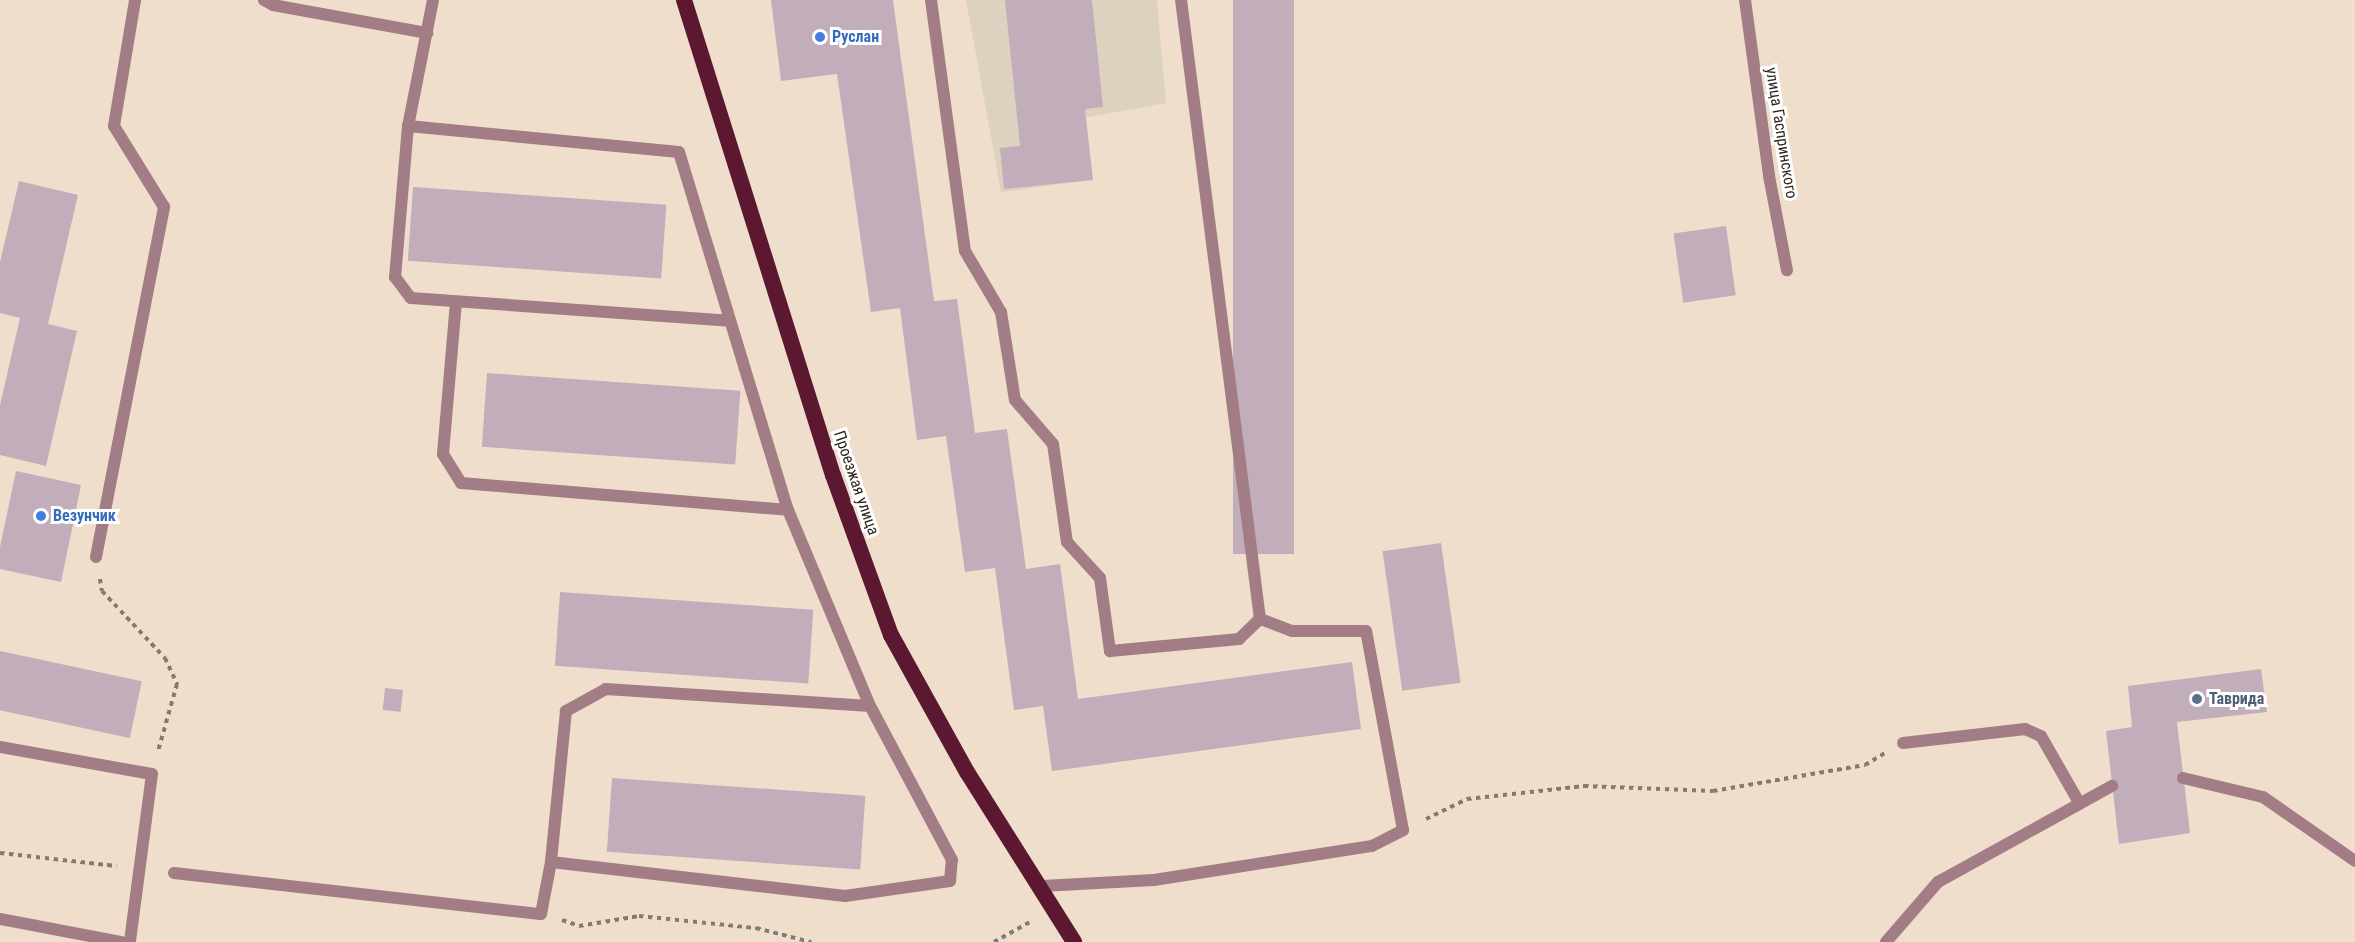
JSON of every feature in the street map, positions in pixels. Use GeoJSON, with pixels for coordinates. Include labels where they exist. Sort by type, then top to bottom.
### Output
{"type":"FeatureCollection","features":[{"type":"Feature","properties":{"kind":"highway","name":"Проезжая улица"},"geometry":{"type":"LineString","coordinates":[[684,0],[833,475],[891,634],[967,772],[1042,886],[1074,942]]}},
{"type":"Feature","properties":{"kind":"street"},"geometry":{"type":"LineString","coordinates":[[96,557],[164,207],[114,126],[135,0]]}},
{"type":"Feature","properties":{"kind":"street"},"geometry":{"type":"LineString","coordinates":[[264,0],[273,5],[427,33]]}},
{"type":"Feature","properties":{"kind":"street"},"geometry":{"type":"LineString","coordinates":[[433,0],[408,126],[395,277],[411,298],[729,321]]}},
{"type":"Feature","properties":{"kind":"street"},"geometry":{"type":"LineString","coordinates":[[931,0],[965,251],[1001,312],[1015,400],[1053,444],[1067,542],[1100,578],[1110,651],[1239,639],[1260,619]]}},
{"type":"Feature","properties":{"kind":"street"},"geometry":{"type":"LineString","coordinates":[[1181,0],[1260,619]]}},
{"type":"Feature","properties":{"kind":"street","name":"улица Гаспринского"},"geometry":{"type":"LineString","coordinates":[[1745,0],[1769,176],[1787,270]]}},
{"type":"Feature","properties":{"kind":"street"},"geometry":{"type":"LineString","coordinates":[[408,126],[679,152],[788,510],[870,706],[952,860],[950,881],[845,896],[551,862]]}},
{"type":"Feature","properties":{"kind":"street"},"geometry":{"type":"LineString","coordinates":[[456,302],[443,454],[461,483],[788,510]]}},
{"type":"Feature","properties":{"kind":"street"},"geometry":{"type":"LineString","coordinates":[[1042,886],[1154,880],[1372,846],[1403,830],[1366,631],[1292,631],[1260,619]]}},
{"type":"Feature","properties":{"kind":"street"},"geometry":{"type":"LineString","coordinates":[[174,873],[541,914],[551,862],[566,711],[606,689],[870,706]]}},
{"type":"Feature","properties":{"kind":"street"},"geometry":{"type":"LineString","coordinates":[[1903,743],[2025,729],[2041,736],[2080,804]]}},
{"type":"Feature","properties":{"kind":"street"},"geometry":{"type":"LineString","coordinates":[[0,747],[152,774],[130,942]]}},
{"type":"Feature","properties":{"kind":"street"},"geometry":{"type":"LineString","coordinates":[[2183,778],[2263,797],[2355,861]]}},
{"type":"Feature","properties":{"kind":"street"},"geometry":{"type":"LineString","coordinates":[[1886,942],[1938,882],[2112,786]]}},
{"type":"Feature","properties":{"kind":"street"},"geometry":{"type":"LineString","coordinates":[[0,919],[122,942]]}},
{"type":"Feature","properties":{"kind":"path"},"geometry":{"type":"LineString","coordinates":[[96,557],[102,591],[165,658],[177,684],[152,774]]}},
{"type":"Feature","properties":{"kind":"path"},"geometry":{"type":"LineString","coordinates":[[1403,830],[1467,799],[1584,786],[1713,791],[1865,765],[1903,743]]}},
{"type":"Feature","properties":{"kind":"path"},"geometry":{"type":"LineString","coordinates":[[0,852],[140,868]]}},
{"type":"Feature","properties":{"kind":"path"},"geometry":{"type":"LineString","coordinates":[[994,942],[1054,908]]}},
{"type":"Feature","properties":{"kind":"path"},"geometry":{"type":"LineString","coordinates":[[541,914],[579,926],[639,916],[756,928],[811,942]]}},
{"type":"Feature","properties":{"kind":"shaded area"},"geometry":{"type":"Polygon","coordinates":[[[966,0],[1157,0],[1166,103],[1084,118],[1093,180],[1001,192],[966,0]]]}},
{"type":"Feature","properties":{"kind":"building"},"geometry":{"type":"Polygon","coordinates":[[[771,0],[893,0],[934,301],[957,299],[975,433],[1007,429],[1026,569],[1060,564],[1078,699],[1352,662],[1361,729],[1052,771],[1043,706],[1014,710],[995,568],[965,572],[946,436],[917,440],[900,308],[871,312],[837,74],[781,81],[771,0]]]}},
{"type":"Feature","properties":{"kind":"building"},"geometry":{"type":"Polygon","coordinates":[[[1005,0],[1092,0],[1103,107],[1085,109],[1093,180],[1004,189],[1000,148],[1020,146],[1005,0]]]}},
{"type":"Feature","properties":{"kind":"building"},"geometry":{"type":"Polygon","coordinates":[[[1233,0],[1294,0],[1294,554],[1233,554],[1233,0]]]}},
{"type":"Feature","properties":{"kind":"building"},"geometry":{"type":"Polygon","coordinates":[[[19,181],[78,195],[48,324],[77,331],[46,466],[0,455],[0,405],[20,318],[0,313],[0,262],[19,181]]]}},
{"type":"Feature","properties":{"kind":"building"},"geometry":{"type":"Polygon","coordinates":[[[413,187],[666,205],[661,279],[408,261],[413,187]]]}},
{"type":"Feature","properties":{"kind":"building"},"geometry":{"type":"Polygon","coordinates":[[[1726,226],[1736,295],[1683,303],[1674,233],[1726,226]]]}},
{"type":"Feature","properties":{"kind":"building"},"geometry":{"type":"Polygon","coordinates":[[[487,373],[740,391],[735,465],[482,447],[487,373]]]}},
{"type":"Feature","properties":{"kind":"building","name":"Везунчик"},"geometry":{"type":"Polygon","coordinates":[[[16,471],[81,485],[61,582],[0,569],[0,547],[16,471]]]}},
{"type":"Feature","properties":{"kind":"building"},"geometry":{"type":"Polygon","coordinates":[[[1441,543],[1461,683],[1402,691],[1383,551],[1441,543]]]}},
{"type":"Feature","properties":{"kind":"building"},"geometry":{"type":"Polygon","coordinates":[[[560,592],[813,610],[808,684],[555,666],[560,592]]]}},
{"type":"Feature","properties":{"kind":"building"},"geometry":{"type":"Polygon","coordinates":[[[0,651],[142,681],[130,738],[0,710],[0,651]]]}},
{"type":"Feature","properties":{"kind":"building"},"geometry":{"type":"Polygon","coordinates":[[[2261,669],[2267,712],[2177,722],[2190,833],[2119,844],[2106,731],[2132,727],[2128,686],[2261,669]]]}},
{"type":"Feature","properties":{"kind":"building"},"geometry":{"type":"Polygon","coordinates":[[[385,688],[403,690],[401,712],[383,710],[385,688]]]}},
{"type":"Feature","properties":{"kind":"building"},"geometry":{"type":"Polygon","coordinates":[[[612,778],[865,796],[860,870],[607,852],[612,778]]]}},
{"type":"Feature","properties":{"kind":"place","name":"Руслан"},"geometry":{"type":"Point","coordinates":[820,37]}},
{"type":"Feature","properties":{"kind":"place","name":"Везунчик"},"geometry":{"type":"Point","coordinates":[41,516]}},
{"type":"Feature","properties":{"kind":"place","name":"Таврида"},"geometry":{"type":"Point","coordinates":[2197,699]}}]}
